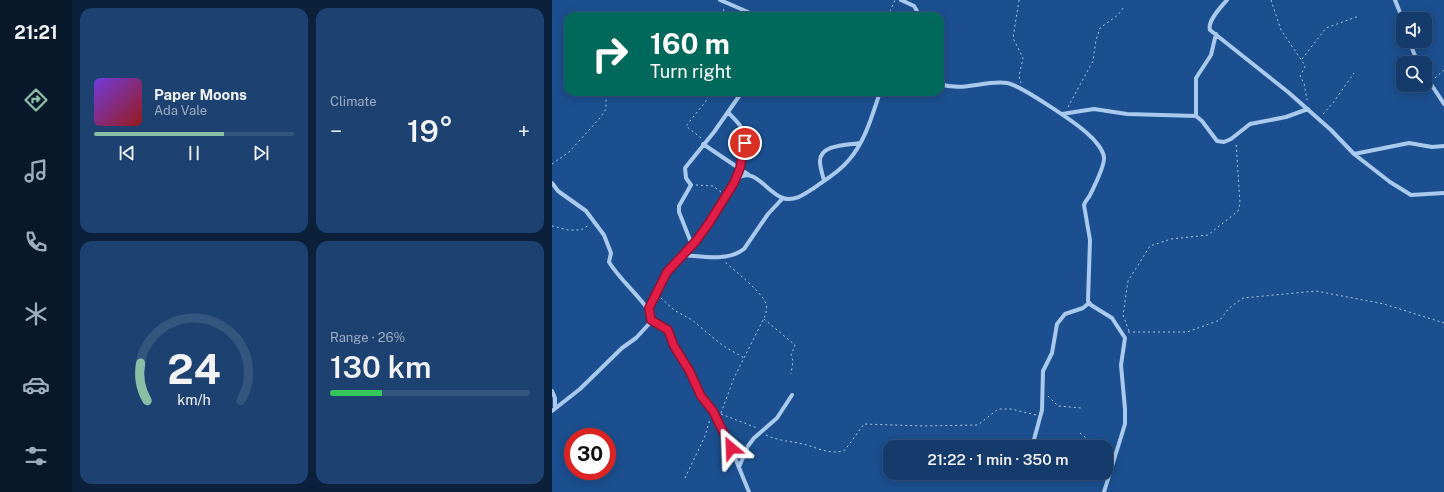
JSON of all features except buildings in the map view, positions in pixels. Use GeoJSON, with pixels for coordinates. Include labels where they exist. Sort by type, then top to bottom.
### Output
{"type":"FeatureCollection","features":[{"type":"Feature","properties":{"kind":"street"},"geometry":{"type":"LineString","coordinates":[[720,0],[748,12]]}},
{"type":"Feature","properties":{"kind":"street"},"geometry":{"type":"LineString","coordinates":[[901,0],[914,6],[918,12]]}},
{"type":"Feature","properties":{"kind":"street"},"geometry":{"type":"LineString","coordinates":[[1227,0],[1209,25],[1210,30],[1308,109],[1354,154],[1406,193],[1411,195],[1444,193]]}},
{"type":"Feature","properties":{"kind":"street"},"geometry":{"type":"LineString","coordinates":[[1395,0],[1400,12]]}},
{"type":"Feature","properties":{"kind":"street"},"geometry":{"type":"LineString","coordinates":[[1196,116],[1196,78],[1210,55],[1216,34]]}},
{"type":"Feature","properties":{"kind":"street"},"geometry":{"type":"LineString","coordinates":[[944,85],[950,87],[969,87],[1007,83],[1064,114],[1090,135],[1104,157],[1104,162],[1090,196],[1084,205],[1090,240],[1089,303],[1083,308],[1065,314],[1057,324],[1052,354],[1043,371],[1044,391],[1041,416],[1034,440]]}},
{"type":"Feature","properties":{"kind":"street"},"geometry":{"type":"LineString","coordinates":[[1432,86],[1444,104]]}},
{"type":"Feature","properties":{"kind":"street"},"geometry":{"type":"LineString","coordinates":[[692,245],[679,206],[691,185],[686,178],[685,168],[739,96]]}},
{"type":"Feature","properties":{"kind":"street"},"geometry":{"type":"LineString","coordinates":[[704,143],[783,198],[792,199],[805,194],[848,162],[860,143],[868,126],[879,96]]}},
{"type":"Feature","properties":{"kind":"street"},"geometry":{"type":"LineString","coordinates":[[1064,114],[1094,109],[1127,114],[1196,116],[1202,121],[1217,141],[1224,142],[1250,124],[1286,117],[1308,109]]}},
{"type":"Feature","properties":{"kind":"street"},"geometry":{"type":"LineString","coordinates":[[728,112],[744,133],[744,150],[740,168],[734,183]]}},
{"type":"Feature","properties":{"kind":"street"},"geometry":{"type":"LineString","coordinates":[[824,181],[820,161],[826,149],[860,143]]}},
{"type":"Feature","properties":{"kind":"street"},"geometry":{"type":"LineString","coordinates":[[1354,154],[1409,143],[1444,146]]}},
{"type":"Feature","properties":{"kind":"street"},"geometry":{"type":"LineString","coordinates":[[649,311],[667,272],[692,245],[709,223],[725,195],[734,183],[740,176],[749,175]]}},
{"type":"Feature","properties":{"kind":"street"},"geometry":{"type":"LineString","coordinates":[[552,183],[558,191],[586,211],[607,241],[611,253],[609,262],[622,281],[638,295],[649,311],[651,320],[668,330],[673,344],[689,370],[701,396],[713,411],[749,492]]}},
{"type":"Feature","properties":{"kind":"street"},"geometry":{"type":"LineString","coordinates":[[682,255],[720,257],[733,255],[744,249],[768,214],[783,198]]}},
{"type":"Feature","properties":{"kind":"street"},"geometry":{"type":"LineString","coordinates":[[1089,303],[1112,318],[1125,338],[1122,365],[1125,424],[1104,492]]}},
{"type":"Feature","properties":{"kind":"street"},"geometry":{"type":"LineString","coordinates":[[553,409],[580,389],[622,348],[636,338],[651,320]]}},
{"type":"Feature","properties":{"kind":"street"},"geometry":{"type":"LineString","coordinates":[[552,391],[555,398],[553,409]]}},
{"type":"Feature","properties":{"kind":"street"},"geometry":{"type":"LineString","coordinates":[[739,467],[748,446],[761,431],[777,418],[792,395]]}},
{"type":"Feature","properties":{"kind":"path"},"geometry":{"type":"LineString","coordinates":[[890,12],[895,0]]}},
{"type":"Feature","properties":{"kind":"path"},"geometry":{"type":"LineString","coordinates":[[1019,0],[1013,38],[1023,58],[1019,76],[1026,92]]}},
{"type":"Feature","properties":{"kind":"path"},"geometry":{"type":"LineString","coordinates":[[1271,0],[1281,30],[1302,59],[1305,67],[1300,76],[1306,90],[1308,109]]}},
{"type":"Feature","properties":{"kind":"path"},"geometry":{"type":"LineString","coordinates":[[724,12],[725,3]]}},
{"type":"Feature","properties":{"kind":"path"},"geometry":{"type":"LineString","coordinates":[[1064,114],[1093,61],[1096,40],[1100,28],[1118,16],[1124,7]]}},
{"type":"Feature","properties":{"kind":"path"},"geometry":{"type":"LineString","coordinates":[[1302,59],[1326,28],[1359,16]]}},
{"type":"Feature","properties":{"kind":"path"},"geometry":{"type":"LineString","coordinates":[[1432,80],[1444,70]]}},
{"type":"Feature","properties":{"kind":"path"},"geometry":{"type":"LineString","coordinates":[[1318,119],[1333,103],[1354,73]]}},
{"type":"Feature","properties":{"kind":"path"},"geometry":{"type":"LineString","coordinates":[[552,164],[569,152],[600,118],[606,109],[605,96]]}},
{"type":"Feature","properties":{"kind":"path"},"geometry":{"type":"LineString","coordinates":[[704,143],[686,126],[706,101],[708,96]]}},
{"type":"Feature","properties":{"kind":"path"},"geometry":{"type":"LineString","coordinates":[[1130,332],[1123,315],[1128,281],[1150,246],[1171,238],[1208,235],[1238,211],[1240,198],[1236,135]]}},
{"type":"Feature","properties":{"kind":"path"},"geometry":{"type":"LineString","coordinates":[[691,185],[713,186],[725,195]]}},
{"type":"Feature","properties":{"kind":"path"},"geometry":{"type":"LineString","coordinates":[[552,226],[568,230],[581,230],[595,224]]}},
{"type":"Feature","properties":{"kind":"path"},"geometry":{"type":"LineString","coordinates":[[720,257],[731,268],[736,270],[763,298],[766,304],[766,314],[744,358],[720,414],[761,431],[775,439],[834,452],[845,450],[864,424],[923,426],[978,425],[998,409],[1011,409],[1041,416]]}},
{"type":"Feature","properties":{"kind":"path"},"geometry":{"type":"LineString","coordinates":[[1122,332],[1187,332],[1220,320],[1229,308],[1242,298],[1316,291],[1384,304],[1444,323]]}},
{"type":"Feature","properties":{"kind":"path"},"geometry":{"type":"LineString","coordinates":[[657,293],[674,310],[692,320],[722,345],[744,358]]}},
{"type":"Feature","properties":{"kind":"path"},"geometry":{"type":"LineString","coordinates":[[763,319],[795,345],[792,355],[793,361],[791,374]]}},
{"type":"Feature","properties":{"kind":"path"},"geometry":{"type":"LineString","coordinates":[[1044,391],[1058,406],[1080,408]]}},
{"type":"Feature","properties":{"kind":"path"},"geometry":{"type":"LineString","coordinates":[[685,478],[705,436],[713,411]]}},
{"type":"Feature","properties":{"kind":"path"},"geometry":{"type":"LineString","coordinates":[[1080,433],[1089,440]]}},
{"type":"Feature","properties":{"kind":"route"},"geometry":{"type":"LineString","coordinates":[[731,448],[713,411],[701,396],[689,370],[674,346],[667,328],[651,320],[649,308],[667,272],[696,241],[734,183],[740,168],[745,143]]}}]}
